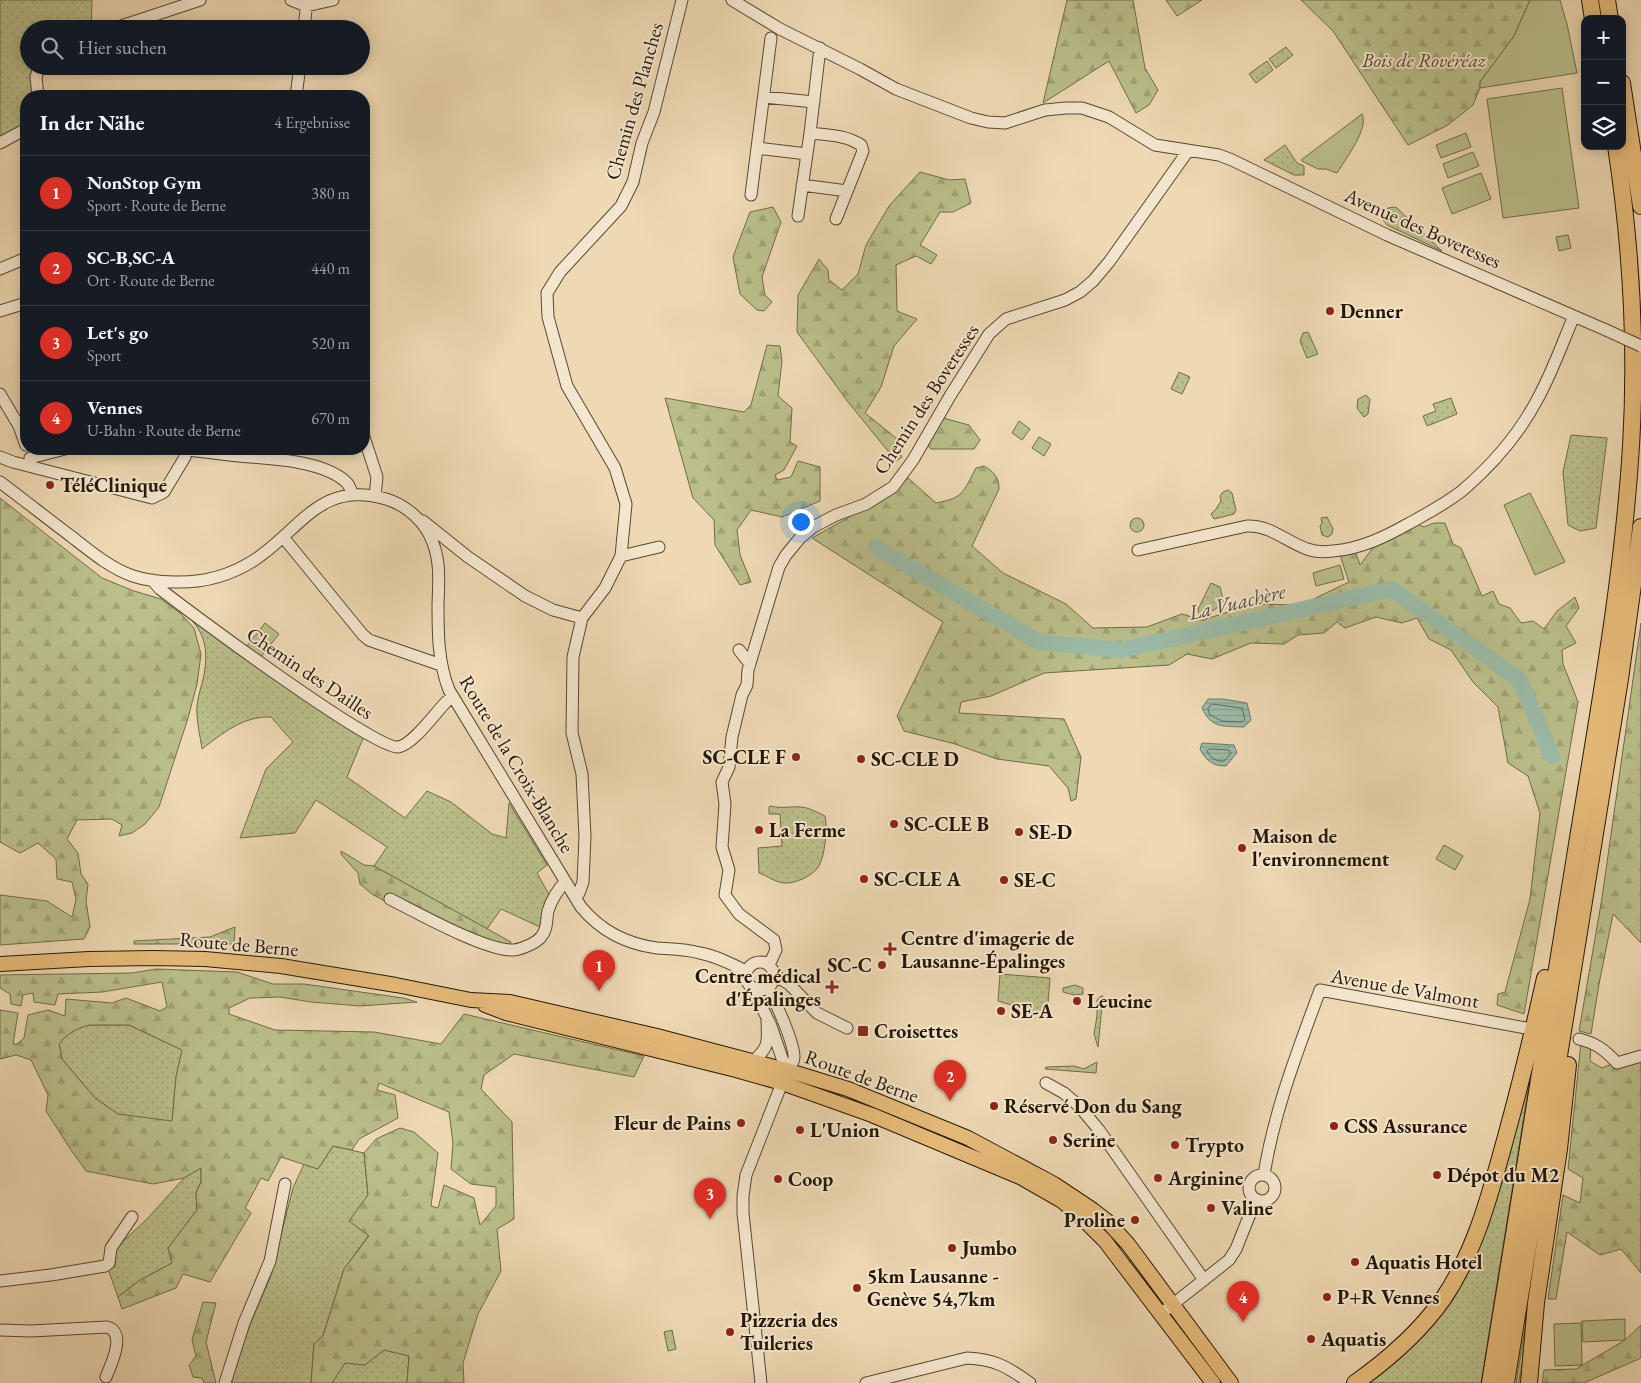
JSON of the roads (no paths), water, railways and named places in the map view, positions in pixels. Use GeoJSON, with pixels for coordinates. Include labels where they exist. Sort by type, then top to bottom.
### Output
{"type":"FeatureCollection","features":[{"type":"Feature","properties":{"kind":"highway"},"geometry":{"type":"LineString","coordinates":[[1590,0],[1592,15]]}},
{"type":"Feature","properties":{"kind":"highway"},"geometry":{"type":"LineString","coordinates":[[1607,0],[1609,15]]}},
{"type":"Feature","properties":{"kind":"highway"},"geometry":{"type":"LineString","coordinates":[[1625,105],[1641,206]]}},
{"type":"Feature","properties":{"kind":"highway"},"geometry":{"type":"LineString","coordinates":[[1490,1383],[1581,817],[1614,606],[1623,533],[1631,446],[1633,320],[1627,239],[1616,150]]}},
{"type":"Feature","properties":{"kind":"highway"},"geometry":{"type":"LineString","coordinates":[[1506,1383],[1620,679],[1641,527]]}},
{"type":"Feature","properties":{"kind":"highway"},"geometry":{"type":"LineString","coordinates":[[1355,1383],[1395,1352],[1427,1319],[1453,1282],[1471,1247],[1491,1191],[1522,1075],[1581,817]]}},
{"type":"Feature","properties":{"kind":"highway"},"geometry":{"type":"LineString","coordinates":[[1523,1383],[1559,1149],[1584,906]]}},
{"type":"Feature","properties":{"kind":"highway"},"geometry":{"type":"LineString","coordinates":[[1529,1383],[1536,1303]]}},
{"type":"Feature","properties":{"kind":"main road","name":"Route de Berne"},"geometry":{"type":"LineString","coordinates":[[0,964],[140,958],[244,962],[354,978],[471,1000],[510,1002],[649,1034],[753,1061],[784,1077],[857,1109],[1006,1170],[1049,1193],[1084,1220],[1105,1241],[1213,1383]]}},
{"type":"Feature","properties":{"kind":"main road","name":"Route de Berne"},"geometry":{"type":"LineString","coordinates":[[471,1000],[506,1013],[736,1070],[848,1089],[952,1132],[1011,1160],[1068,1192],[1093,1210],[1117,1232],[1231,1383]]}},
{"type":"Feature","properties":{"kind":"street"},"geometry":{"type":"LineString","coordinates":[[139,20],[200,0]]}},
{"type":"Feature","properties":{"kind":"street"},"geometry":{"type":"LineString","coordinates":[[291,0],[321,4],[333,0]]}},
{"type":"Feature","properties":{"kind":"street","name":"Chemin des Planches"},"geometry":{"type":"LineString","coordinates":[[575,897],[579,893],[583,882],[585,844],[582,774],[572,733],[573,664],[582,618],[605,588],[621,556],[626,504],[615,468],[567,386],[548,317],[547,293],[560,272],[621,206],[633,182],[642,143],[656,103],[682,0]]}},
{"type":"Feature","properties":{"kind":"street","name":"Avenue des Boveresses"},"geometry":{"type":"LineString","coordinates":[[732,0],[780,29],[903,92],[980,121],[1006,123],[1045,110],[1082,108],[1109,117],[1155,145],[1219,155],[1388,235],[1641,346]]}},
{"type":"Feature","properties":{"kind":"street"},"geometry":{"type":"LineString","coordinates":[[305,20],[307,3]]}},
{"type":"Feature","properties":{"kind":"street"},"geometry":{"type":"LineString","coordinates":[[751,195],[772,38]]}},
{"type":"Feature","properties":{"kind":"street"},"geometry":{"type":"LineString","coordinates":[[798,216],[820,48]]}},
{"type":"Feature","properties":{"kind":"street"},"geometry":{"type":"LineString","coordinates":[[37,75],[37,90]]}},
{"type":"Feature","properties":{"kind":"street"},"geometry":{"type":"LineString","coordinates":[[297,90],[299,75]]}},
{"type":"Feature","properties":{"kind":"street"},"geometry":{"type":"LineString","coordinates":[[764,97],[814,102]]}},
{"type":"Feature","properties":{"kind":"street"},"geometry":{"type":"LineString","coordinates":[[0,143],[20,132]]}},
{"type":"Feature","properties":{"kind":"street"},"geometry":{"type":"LineString","coordinates":[[810,133],[838,136],[856,142],[861,145],[863,151],[836,219]]}},
{"type":"Feature","properties":{"kind":"street"},"geometry":{"type":"LineString","coordinates":[[757,148],[807,154]]}},
{"type":"Feature","properties":{"kind":"street","name":"Chemin des Boveresses"},"geometry":{"type":"LineString","coordinates":[[771,970],[776,950],[774,940],[740,914],[725,895],[729,870],[722,847],[725,804],[722,782],[729,767],[732,738],[742,695],[747,685],[747,673],[779,567],[795,543],[807,531],[819,523],[866,504],[892,487],[913,460],[989,334],[1006,319],[1065,300],[1080,292],[1093,281],[1109,262],[1188,151]]}},
{"type":"Feature","properties":{"kind":"street"},"geometry":{"type":"LineString","coordinates":[[802,185],[847,191]]}},
{"type":"Feature","properties":{"kind":"street"},"geometry":{"type":"LineString","coordinates":[[0,269],[20,261]]}},
{"type":"Feature","properties":{"kind":"street"},"geometry":{"type":"LineString","coordinates":[[0,312],[20,305]]}},
{"type":"Feature","properties":{"kind":"street"},"geometry":{"type":"LineString","coordinates":[[1138,550],[1224,530],[1252,526],[1279,535],[1306,549],[1319,552],[1335,551],[1378,539],[1397,530],[1462,491],[1504,448],[1538,399],[1574,316]]}},
{"type":"Feature","properties":{"kind":"street"},"geometry":{"type":"LineString","coordinates":[[0,394],[20,429]]}},
{"type":"Feature","properties":{"kind":"street"},"geometry":{"type":"LineString","coordinates":[[0,457],[13,462],[28,455],[152,498],[164,492],[185,455]]}},
{"type":"Feature","properties":{"kind":"street"},"geometry":{"type":"LineString","coordinates":[[239,455],[282,459],[307,464],[345,481],[352,494]]}},
{"type":"Feature","properties":{"kind":"street"},"geometry":{"type":"LineString","coordinates":[[370,455],[377,477],[375,496]]}},
{"type":"Feature","properties":{"kind":"street","name":"Route de la Croix-Blanche"},"geometry":{"type":"LineString","coordinates":[[0,482],[111,565],[132,576],[152,580],[187,582],[209,580],[235,570],[252,561],[283,537],[306,515],[324,503],[343,496],[352,494],[375,496],[402,506],[415,516],[428,533],[437,552],[440,569],[438,640],[441,666],[449,690],[575,897],[594,921],[622,939],[656,948],[700,953],[715,957],[746,972]]}},
{"type":"Feature","properties":{"kind":"street"},"geometry":{"type":"LineString","coordinates":[[415,516],[525,596],[553,610],[582,618]]}},
{"type":"Feature","properties":{"kind":"street"},"geometry":{"type":"LineString","coordinates":[[283,537],[369,640],[441,666]]}},
{"type":"Feature","properties":{"kind":"street"},"geometry":{"type":"LineString","coordinates":[[621,556],[659,547]]}},
{"type":"Feature","properties":{"kind":"street","name":"Chemin des Dailles"},"geometry":{"type":"LineString","coordinates":[[152,580],[160,590],[224,637],[377,740],[399,747],[412,740],[447,700]]}},
{"type":"Feature","properties":{"kind":"street"},"geometry":{"type":"LineString","coordinates":[[739,650],[750,664]]}},
{"type":"Feature","properties":{"kind":"street"},"geometry":{"type":"LineString","coordinates":[[390,899],[488,945],[513,950],[530,945],[541,937],[547,926],[548,912],[553,899],[565,882]]}},
{"type":"Feature","properties":{"kind":"street"},"geometry":{"type":"LineString","coordinates":[[784,1077],[767,1016],[752,987],[746,980],[746,972],[752,964],[757,962],[771,970],[789,984],[817,1013],[847,1028]]}},
{"type":"Feature","properties":{"kind":"street"},"geometry":{"type":"LineString","coordinates":[[752,987],[760,989],[768,987],[772,983],[771,970]]}},
{"type":"Feature","properties":{"kind":"street"},"geometry":{"type":"LineString","coordinates":[[761,1383],[743,1196],[746,1175],[784,1077],[793,1062],[794,1055],[768,987]]}},
{"type":"Feature","properties":{"kind":"street","name":"Avenue de Valmont"},"geometry":{"type":"LineString","coordinates":[[1161,1313],[1226,1263],[1232,1256],[1256,1199],[1252,1196],[1249,1186],[1254,1178],[1264,1175],[1286,1086],[1320,990],[1526,1028]]}},
{"type":"Feature","properties":{"kind":"street"},"geometry":{"type":"LineString","coordinates":[[753,1061],[766,1046],[767,1016]]}},
{"type":"Feature","properties":{"kind":"street"},"geometry":{"type":"LineString","coordinates":[[1579,1039],[1592,1042],[1604,1048],[1617,1063],[1641,1056]]}},
{"type":"Feature","properties":{"kind":"street"},"geometry":{"type":"LineString","coordinates":[[1046,1082],[1079,1106],[1094,1124],[1204,1280]]}},
{"type":"Feature","properties":{"kind":"street"},"geometry":{"type":"LineString","coordinates":[[1256,1199],[1260,1201],[1270,1198],[1275,1190],[1272,1180],[1264,1175]]}},
{"type":"Feature","properties":{"kind":"street"},"geometry":{"type":"LineString","coordinates":[[226,1383],[244,1323],[270,1261],[285,1184]]}},
{"type":"Feature","properties":{"kind":"street"},"geometry":{"type":"LineString","coordinates":[[0,1281],[105,1266],[109,1263],[111,1248],[132,1217]]}},
{"type":"Feature","properties":{"kind":"street"},"geometry":{"type":"LineString","coordinates":[[0,1330],[112,1328],[116,1334],[116,1349],[106,1377]]}},
{"type":"Feature","properties":{"kind":"street"},"geometry":{"type":"LineString","coordinates":[[866,1383],[967,1358],[996,1362],[1030,1383]]}},
{"type":"Feature","properties":{"kind":"water"},"geometry":{"type":"Polygon","coordinates":[[[1208,699],[1223,699],[1247,703],[1251,720],[1244,727],[1225,726],[1214,723],[1202,708],[1208,699]]]}},
{"type":"Feature","properties":{"kind":"water"},"geometry":{"type":"Polygon","coordinates":[[[1202,743],[1234,745],[1237,753],[1226,766],[1217,765],[1205,757],[1200,749],[1202,743]]]}},
{"type":"Feature","properties":{"kind":"waterway","name":"La Vuachère"},"geometry":{"type":"LineString","coordinates":[[877,548],[1039,642],[1122,650],[1392,589],[1520,680],[1552,756]]}},
{"type":"Feature","properties":{"kind":"place","name":"Denner"},"geometry":{"type":"Point","coordinates":[1330,311]}},
{"type":"Feature","properties":{"kind":"place","name":"TéléClinique"},"geometry":{"type":"Point","coordinates":[50,485]}},
{"type":"Feature","properties":{"kind":"place","name":"SC-CLE F"},"geometry":{"type":"Point","coordinates":[796,757]}},
{"type":"Feature","properties":{"kind":"place","name":"SC-CLE D"},"geometry":{"type":"Point","coordinates":[861,759]}},
{"type":"Feature","properties":{"kind":"place","name":"SC-CLE B"},"geometry":{"type":"Point","coordinates":[894,824]}},
{"type":"Feature","properties":{"kind":"place","name":"La Ferme"},"geometry":{"type":"Point","coordinates":[759,830]}},
{"type":"Feature","properties":{"kind":"place","name":"SE-D"},"geometry":{"type":"Point","coordinates":[1019,832]}},
{"type":"Feature","properties":{"kind":"place","name":"Maison de l'environnement"},"geometry":{"type":"Point","coordinates":[1242,848]}},
{"type":"Feature","properties":{"kind":"place","name":"SC-CLE A"},"geometry":{"type":"Point","coordinates":[864,879]}},
{"type":"Feature","properties":{"kind":"place","name":"SE-C"},"geometry":{"type":"Point","coordinates":[1004,880]}},
{"type":"Feature","properties":{"kind":"place","name":"Centre d'imagerie de Lausanne-Épalinges"},"geometry":{"type":"Point","coordinates":[890,949]}},
{"type":"Feature","properties":{"kind":"place","name":"SC-C"},"geometry":{"type":"Point","coordinates":[882,965]}},
{"type":"Feature","properties":{"kind":"place","name":"Centre médical d'Épalinges"},"geometry":{"type":"Point","coordinates":[832,987]}},
{"type":"Feature","properties":{"kind":"place","name":"NonStop Gym"},"geometry":{"type":"Point","coordinates":[599,991]}},
{"type":"Feature","properties":{"kind":"place","name":"Leucine"},"geometry":{"type":"Point","coordinates":[1077,1001]}},
{"type":"Feature","properties":{"kind":"place","name":"SE-A"},"geometry":{"type":"Point","coordinates":[1001,1011]}},
{"type":"Feature","properties":{"kind":"place","name":"Croisettes"},"geometry":{"type":"Point","coordinates":[863,1031]}},
{"type":"Feature","properties":{"kind":"place","name":"SC-B,SC-A"},"geometry":{"type":"Point","coordinates":[950,1101]}},
{"type":"Feature","properties":{"kind":"place","name":"Réservé Don du Sang"},"geometry":{"type":"Point","coordinates":[994,1106]}},
{"type":"Feature","properties":{"kind":"place","name":"Fleur de Pains"},"geometry":{"type":"Point","coordinates":[741,1123]}},
{"type":"Feature","properties":{"kind":"place","name":"CSS Assurance"},"geometry":{"type":"Point","coordinates":[1334,1126]}},
{"type":"Feature","properties":{"kind":"place","name":"L'Union"},"geometry":{"type":"Point","coordinates":[800,1130]}},
{"type":"Feature","properties":{"kind":"place","name":"Serine"},"geometry":{"type":"Point","coordinates":[1053,1140]}},
{"type":"Feature","properties":{"kind":"place","name":"Trypto"},"geometry":{"type":"Point","coordinates":[1175,1145]}},
{"type":"Feature","properties":{"kind":"place","name":"Dépot du M2"},"geometry":{"type":"Point","coordinates":[1437,1175]}},
{"type":"Feature","properties":{"kind":"place","name":"Arginine"},"geometry":{"type":"Point","coordinates":[1158,1178]}},
{"type":"Feature","properties":{"kind":"place","name":"Coop"},"geometry":{"type":"Point","coordinates":[778,1179]}},
{"type":"Feature","properties":{"kind":"place","name":"Valine"},"geometry":{"type":"Point","coordinates":[1211,1208]}},
{"type":"Feature","properties":{"kind":"place","name":"Let's go"},"geometry":{"type":"Point","coordinates":[710,1219]}},
{"type":"Feature","properties":{"kind":"place","name":"Proline"},"geometry":{"type":"Point","coordinates":[1135,1220]}},
{"type":"Feature","properties":{"kind":"place","name":"Jumbo"},"geometry":{"type":"Point","coordinates":[952,1248]}},
{"type":"Feature","properties":{"kind":"place","name":"Aquatis Hotel"},"geometry":{"type":"Point","coordinates":[1355,1262]}},
{"type":"Feature","properties":{"kind":"place","name":"5km Lausanne - Genève 54,7km"},"geometry":{"type":"Point","coordinates":[857,1288]}},
{"type":"Feature","properties":{"kind":"place","name":"P+R Vennes"},"geometry":{"type":"Point","coordinates":[1327,1297]}},
{"type":"Feature","properties":{"kind":"place","name":"Vennes"},"geometry":{"type":"Point","coordinates":[1243,1322]}},
{"type":"Feature","properties":{"kind":"place","name":"Pizzeria des Tuileries"},"geometry":{"type":"Point","coordinates":[730,1332]}},
{"type":"Feature","properties":{"kind":"place","name":"Aquatis"},"geometry":{"type":"Point","coordinates":[1311,1339]}},
{"type":"Feature","properties":{"kind":"park label","name":"Bois de Rovéréaz"},"geometry":{"type":"Point","coordinates":[1424,60]}}]}
